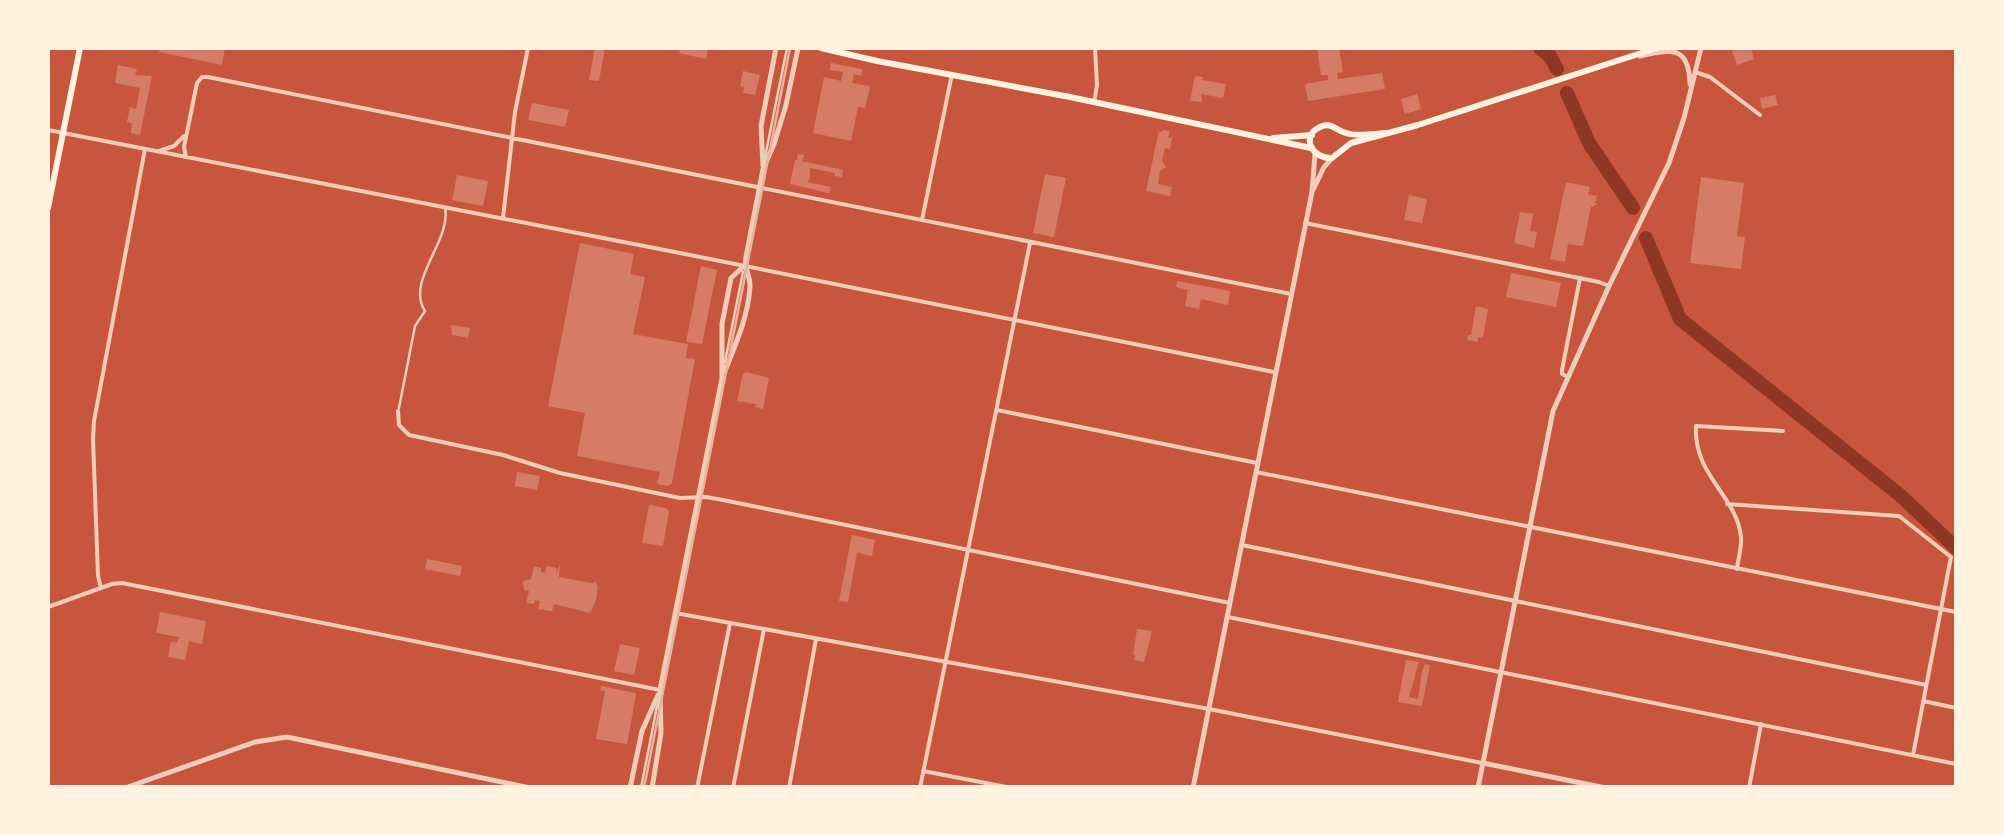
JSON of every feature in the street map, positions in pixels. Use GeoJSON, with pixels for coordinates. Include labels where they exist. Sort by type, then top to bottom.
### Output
{"type":"FeatureCollection","features":[{"type":"Feature","properties":{"kind":"main road"},"geometry":{"type":"LineString","coordinates":[[48,208],[80,48]]}},
{"type":"Feature","properties":{"kind":"main road"},"geometry":{"type":"LineString","coordinates":[[821,48],[1268,138],[1313,151],[1323,158],[1332,158],[1352,143],[1418,126],[1657,48]]}},
{"type":"Feature","properties":{"kind":"main road"},"geometry":{"type":"LineString","coordinates":[[1268,138],[1312,135],[1322,126],[1332,126],[1344,140],[1342,149]]}},
{"type":"Feature","properties":{"kind":"main road"},"geometry":{"type":"LineString","coordinates":[[1340,132],[1385,133]]}},
{"type":"Feature","properties":{"kind":"main road"},"geometry":{"type":"LineString","coordinates":[[1312,135],[1313,151]]}},
{"type":"Feature","properties":{"kind":"street"},"geometry":{"type":"LineString","coordinates":[[503,218],[528,48]]}},
{"type":"Feature","properties":{"kind":"street"},"geometry":{"type":"LineString","coordinates":[[722,378],[739,338],[751,284],[744,266],[763,169],[761,126],[776,48]]}},
{"type":"Feature","properties":{"kind":"street"},"geometry":{"type":"LineString","coordinates":[[763,169],[786,105],[798,48]]}},
{"type":"Feature","properties":{"kind":"street"},"geometry":{"type":"LineString","coordinates":[[1094,103],[1096,48]]}},
{"type":"Feature","properties":{"kind":"street"},"geometry":{"type":"LineString","coordinates":[[1478,788],[1553,412],[1675,148],[1701,48]]}},
{"type":"Feature","properties":{"kind":"street"},"geometry":{"type":"LineString","coordinates":[[1613,62],[1676,52],[1688,64],[1688,102]]}},
{"type":"Feature","properties":{"kind":"street"},"geometry":{"type":"LineString","coordinates":[[1696,72],[1710,77],[1760,115]]}},
{"type":"Feature","properties":{"kind":"street"},"geometry":{"type":"LineString","coordinates":[[922,220],[952,74]]}},
{"type":"Feature","properties":{"kind":"street"},"geometry":{"type":"LineString","coordinates":[[186,158],[184,147],[197,83],[202,78],[1291,294]]}},
{"type":"Feature","properties":{"kind":"street"},"geometry":{"type":"LineString","coordinates":[[48,130],[1276,373]]}},
{"type":"Feature","properties":{"kind":"street"},"geometry":{"type":"LineString","coordinates":[[156,152],[177,144],[187,132]]}},
{"type":"Feature","properties":{"kind":"street"},"geometry":{"type":"LineString","coordinates":[[101,588],[94,421],[145,149]]}},
{"type":"Feature","properties":{"kind":"street"},"geometry":{"type":"LineString","coordinates":[[1195,787],[1312,192],[1313,151]]}},
{"type":"Feature","properties":{"kind":"street"},"geometry":{"type":"LineString","coordinates":[[1312,192],[1332,158]]}},
{"type":"Feature","properties":{"kind":"street"},"geometry":{"type":"LineString","coordinates":[[1306,224],[1608,286]]}},
{"type":"Feature","properties":{"kind":"street"},"geometry":{"type":"LineString","coordinates":[[920,788],[1030,242]]}},
{"type":"Feature","properties":{"kind":"street"},"geometry":{"type":"LineString","coordinates":[[630,788],[642,730],[660,690],[676,613],[722,378],[722,324],[730,280],[744,266]]}},
{"type":"Feature","properties":{"kind":"street"},"geometry":{"type":"LineString","coordinates":[[1568,377],[1562,370],[1580,278]]}},
{"type":"Feature","properties":{"kind":"street"},"geometry":{"type":"LineString","coordinates":[[996,410],[1258,463]]}},
{"type":"Feature","properties":{"kind":"street"},"geometry":{"type":"LineString","coordinates":[[398,411],[399,426],[413,436],[503,454],[560,473],[680,498],[723,500],[1230,602]]}},
{"type":"Feature","properties":{"kind":"street"},"geometry":{"type":"LineString","coordinates":[[1736,569],[1742,540],[1738,523],[1701,459],[1696,426],[1783,431]]}},
{"type":"Feature","properties":{"kind":"street"},"geometry":{"type":"LineString","coordinates":[[1256,472],[1956,612]]}},
{"type":"Feature","properties":{"kind":"street"},"geometry":{"type":"LineString","coordinates":[[1727,504],[1899,516],[1950,557],[1913,755]]}},
{"type":"Feature","properties":{"kind":"street"},"geometry":{"type":"LineString","coordinates":[[1242,546],[1926,685]]}},
{"type":"Feature","properties":{"kind":"street"},"geometry":{"type":"LineString","coordinates":[[48,606],[122,583],[660,690]]}},
{"type":"Feature","properties":{"kind":"street"},"geometry":{"type":"LineString","coordinates":[[676,613],[1208,709],[1606,788]]}},
{"type":"Feature","properties":{"kind":"street"},"geometry":{"type":"LineString","coordinates":[[1228,616],[1956,764]]}},
{"type":"Feature","properties":{"kind":"street"},"geometry":{"type":"LineString","coordinates":[[697,788],[730,623]]}},
{"type":"Feature","properties":{"kind":"street"},"geometry":{"type":"LineString","coordinates":[[734,788],[764,629]]}},
{"type":"Feature","properties":{"kind":"street"},"geometry":{"type":"LineString","coordinates":[[789,788],[816,639]]}},
{"type":"Feature","properties":{"kind":"street"},"geometry":{"type":"LineString","coordinates":[[652,788],[661,734],[660,690]]}},
{"type":"Feature","properties":{"kind":"street"},"geometry":{"type":"LineString","coordinates":[[1924,701],[1956,708]]}},
{"type":"Feature","properties":{"kind":"street"},"geometry":{"type":"LineString","coordinates":[[1749,788],[1761,724]]}},
{"type":"Feature","properties":{"kind":"street"},"geometry":{"type":"LineString","coordinates":[[124,788],[254,742],[280,737],[300,738],[530,788]]}},
{"type":"Feature","properties":{"kind":"street"},"geometry":{"type":"LineString","coordinates":[[923,770],[1012,788]]}},
{"type":"Feature","properties":{"kind":"lane"},"geometry":{"type":"LineString","coordinates":[[763,169],[787,48]]}},
{"type":"Feature","properties":{"kind":"lane"},"geometry":{"type":"LineString","coordinates":[[398,411],[415,326],[425,311],[420,300],[426,269],[445,226],[444,207]]}},
{"type":"Feature","properties":{"kind":"lane"},"geometry":{"type":"LineString","coordinates":[[641,788],[660,690]]}},
{"type":"Feature","properties":{"kind":"building"},"geometry":{"type":"Polygon","coordinates":[[[160,48],[225,48],[222,65],[159,52],[160,48]]]}},
{"type":"Feature","properties":{"kind":"building"},"geometry":{"type":"Polygon","coordinates":[[[595,48],[605,48],[599,81],[589,80],[595,48]]]}},
{"type":"Feature","properties":{"kind":"building"},"geometry":{"type":"Polygon","coordinates":[[[680,48],[708,48],[706,59],[679,53],[680,48]]]}},
{"type":"Feature","properties":{"kind":"building"},"geometry":{"type":"Polygon","coordinates":[[[1317,48],[1339,48],[1343,72],[1337,73],[1338,79],[1382,73],[1385,89],[1308,101],[1305,84],[1328,80],[1328,75],[1321,75],[1317,48]]]}},
{"type":"Feature","properties":{"kind":"building"},"geometry":{"type":"Polygon","coordinates":[[[1751,48],[1754,59],[1737,65],[1732,51],[1751,48]]]}},
{"type":"Feature","properties":{"kind":"building"},"geometry":{"type":"Polygon","coordinates":[[[831,63],[863,69],[861,76],[854,74],[852,83],[870,86],[865,108],[858,107],[851,141],[813,133],[824,77],[841,81],[843,72],[830,70],[831,63]]]}},
{"type":"Feature","properties":{"kind":"building"},"geometry":{"type":"Polygon","coordinates":[[[118,65],[137,69],[135,75],[152,76],[140,135],[131,133],[132,123],[127,122],[130,107],[136,109],[140,88],[115,83],[118,65]]]}},
{"type":"Feature","properties":{"kind":"building"},"geometry":{"type":"Polygon","coordinates":[[[743,71],[760,75],[755,95],[743,93],[743,71]]]}},
{"type":"Feature","properties":{"kind":"building"},"geometry":{"type":"Polygon","coordinates":[[[1195,76],[1226,84],[1223,98],[1201,94],[1202,102],[1190,101],[1195,76]]]}},
{"type":"Feature","properties":{"kind":"building"},"geometry":{"type":"Polygon","coordinates":[[[1417,94],[1421,109],[1405,114],[1401,99],[1417,94]]]}},
{"type":"Feature","properties":{"kind":"building"},"geometry":{"type":"Polygon","coordinates":[[[1775,95],[1778,105],[1762,109],[1760,98],[1775,95]]]}},
{"type":"Feature","properties":{"kind":"building"},"geometry":{"type":"Polygon","coordinates":[[[532,103],[569,110],[565,127],[528,120],[532,103]]]}},
{"type":"Feature","properties":{"kind":"building"},"geometry":{"type":"Polygon","coordinates":[[[1162,130],[1170,131],[1168,138],[1172,138],[1170,149],[1165,148],[1162,161],[1166,167],[1160,171],[1158,184],[1172,187],[1170,196],[1146,191],[1162,130]]]}},
{"type":"Feature","properties":{"kind":"building"},"geometry":{"type":"Polygon","coordinates":[[[798,154],[804,155],[802,161],[843,170],[842,177],[810,168],[807,182],[831,187],[829,193],[790,184],[798,154]]]}},
{"type":"Feature","properties":{"kind":"building"},"geometry":{"type":"Polygon","coordinates":[[[1045,174],[1066,178],[1054,237],[1033,233],[1045,174]]]}},
{"type":"Feature","properties":{"kind":"building"},"geometry":{"type":"Polygon","coordinates":[[[457,175],[488,181],[483,206],[452,200],[457,175]]]}},
{"type":"Feature","properties":{"kind":"building"},"geometry":{"type":"Polygon","coordinates":[[[1701,177],[1744,183],[1737,236],[1745,237],[1741,269],[1690,263],[1701,177]]]}},
{"type":"Feature","properties":{"kind":"building"},"geometry":{"type":"Polygon","coordinates":[[[1566,182],[1590,187],[1588,194],[1597,196],[1598,204],[1591,207],[1583,246],[1568,244],[1565,262],[1550,259],[1566,182]]]}},
{"type":"Feature","properties":{"kind":"building"},"geometry":{"type":"Polygon","coordinates":[[[1409,195],[1427,199],[1422,223],[1404,220],[1409,195]]]}},
{"type":"Feature","properties":{"kind":"building"},"geometry":{"type":"Polygon","coordinates":[[[1520,212],[1533,214],[1530,231],[1537,232],[1534,248],[1514,243],[1520,212]]]}},
{"type":"Feature","properties":{"kind":"building"},"geometry":{"type":"Polygon","coordinates":[[[580,243],[634,254],[630,274],[645,277],[633,334],[688,344],[686,358],[695,359],[672,483],[668,486],[657,484],[660,472],[577,456],[585,413],[548,406],[580,243]]]}},
{"type":"Feature","properties":{"kind":"building"},"geometry":{"type":"Polygon","coordinates":[[[701,266],[717,270],[702,344],[686,342],[701,266]]]}},
{"type":"Feature","properties":{"kind":"building"},"geometry":{"type":"Polygon","coordinates":[[[1511,273],[1561,283],[1556,307],[1506,297],[1511,273]]]}},
{"type":"Feature","properties":{"kind":"building"},"geometry":{"type":"Polygon","coordinates":[[[1177,281],[1230,291],[1228,305],[1201,299],[1199,309],[1185,306],[1188,290],[1176,287],[1177,281]]]}},
{"type":"Feature","properties":{"kind":"building"},"geometry":{"type":"Polygon","coordinates":[[[1476,306],[1488,309],[1483,338],[1478,337],[1478,342],[1467,340],[1476,306]]]}},
{"type":"Feature","properties":{"kind":"building"},"geometry":{"type":"Polygon","coordinates":[[[451,325],[470,328],[468,338],[452,335],[451,325]]]}},
{"type":"Feature","properties":{"kind":"building"},"geometry":{"type":"Polygon","coordinates":[[[743,373],[769,378],[763,409],[737,401],[743,373]]]}},
{"type":"Feature","properties":{"kind":"building"},"geometry":{"type":"Polygon","coordinates":[[[517,472],[540,476],[537,490],[515,486],[517,472]]]}},
{"type":"Feature","properties":{"kind":"building"},"geometry":{"type":"Polygon","coordinates":[[[649,505],[669,511],[663,546],[642,543],[649,505]]]}},
{"type":"Feature","properties":{"kind":"building"},"geometry":{"type":"Polygon","coordinates":[[[852,535],[875,540],[872,556],[857,553],[848,602],[839,601],[852,535]]]}},
{"type":"Feature","properties":{"kind":"building"},"geometry":{"type":"Polygon","coordinates":[[[427,559],[462,566],[460,576],[425,569],[427,559]]]}},
{"type":"Feature","properties":{"kind":"building"},"geometry":{"type":"Polygon","coordinates":[[[560,564],[559,577],[596,582],[596,600],[590,613],[554,604],[552,611],[538,609],[540,601],[535,600],[534,604],[526,603],[529,591],[524,590],[523,581],[531,579],[534,566],[545,573],[547,566],[557,568],[556,574],[560,564]]]}},
{"type":"Feature","properties":{"kind":"building"},"geometry":{"type":"Polygon","coordinates":[[[160,612],[206,621],[202,644],[189,641],[185,660],[168,657],[171,641],[177,643],[179,637],[156,633],[160,612]]]}},
{"type":"Feature","properties":{"kind":"building"},"geometry":{"type":"Polygon","coordinates":[[[1137,629],[1152,631],[1144,662],[1134,660],[1137,629]]]}},
{"type":"Feature","properties":{"kind":"building"},"geometry":{"type":"Polygon","coordinates":[[[620,644],[640,648],[634,675],[614,671],[620,644]]]}},
{"type":"Feature","properties":{"kind":"building"},"geometry":{"type":"Polygon","coordinates":[[[1406,660],[1419,662],[1409,697],[1418,699],[1422,671],[1425,664],[1430,665],[1422,706],[1398,702],[1406,660]]]}},
{"type":"Feature","properties":{"kind":"building"},"geometry":{"type":"Polygon","coordinates":[[[601,686],[636,695],[627,744],[596,739],[605,691],[600,690],[601,686]]]}},
{"type":"Feature","properties":{"kind":"waterway"},"geometry":{"type":"LineString","coordinates":[[1540,48],[1557,69]]}},
{"type":"Feature","properties":{"kind":"waterway"},"geometry":{"type":"LineString","coordinates":[[1567,93],[1589,143],[1633,208]]}},
{"type":"Feature","properties":{"kind":"waterway"},"geometry":{"type":"LineString","coordinates":[[1646,238],[1680,319],[1901,496],[1956,548]]}},
{"type":"Feature","properties":{"kind":"tram line"},"geometry":{"type":"LineString","coordinates":[[644,788],[790,48]]}}]}
